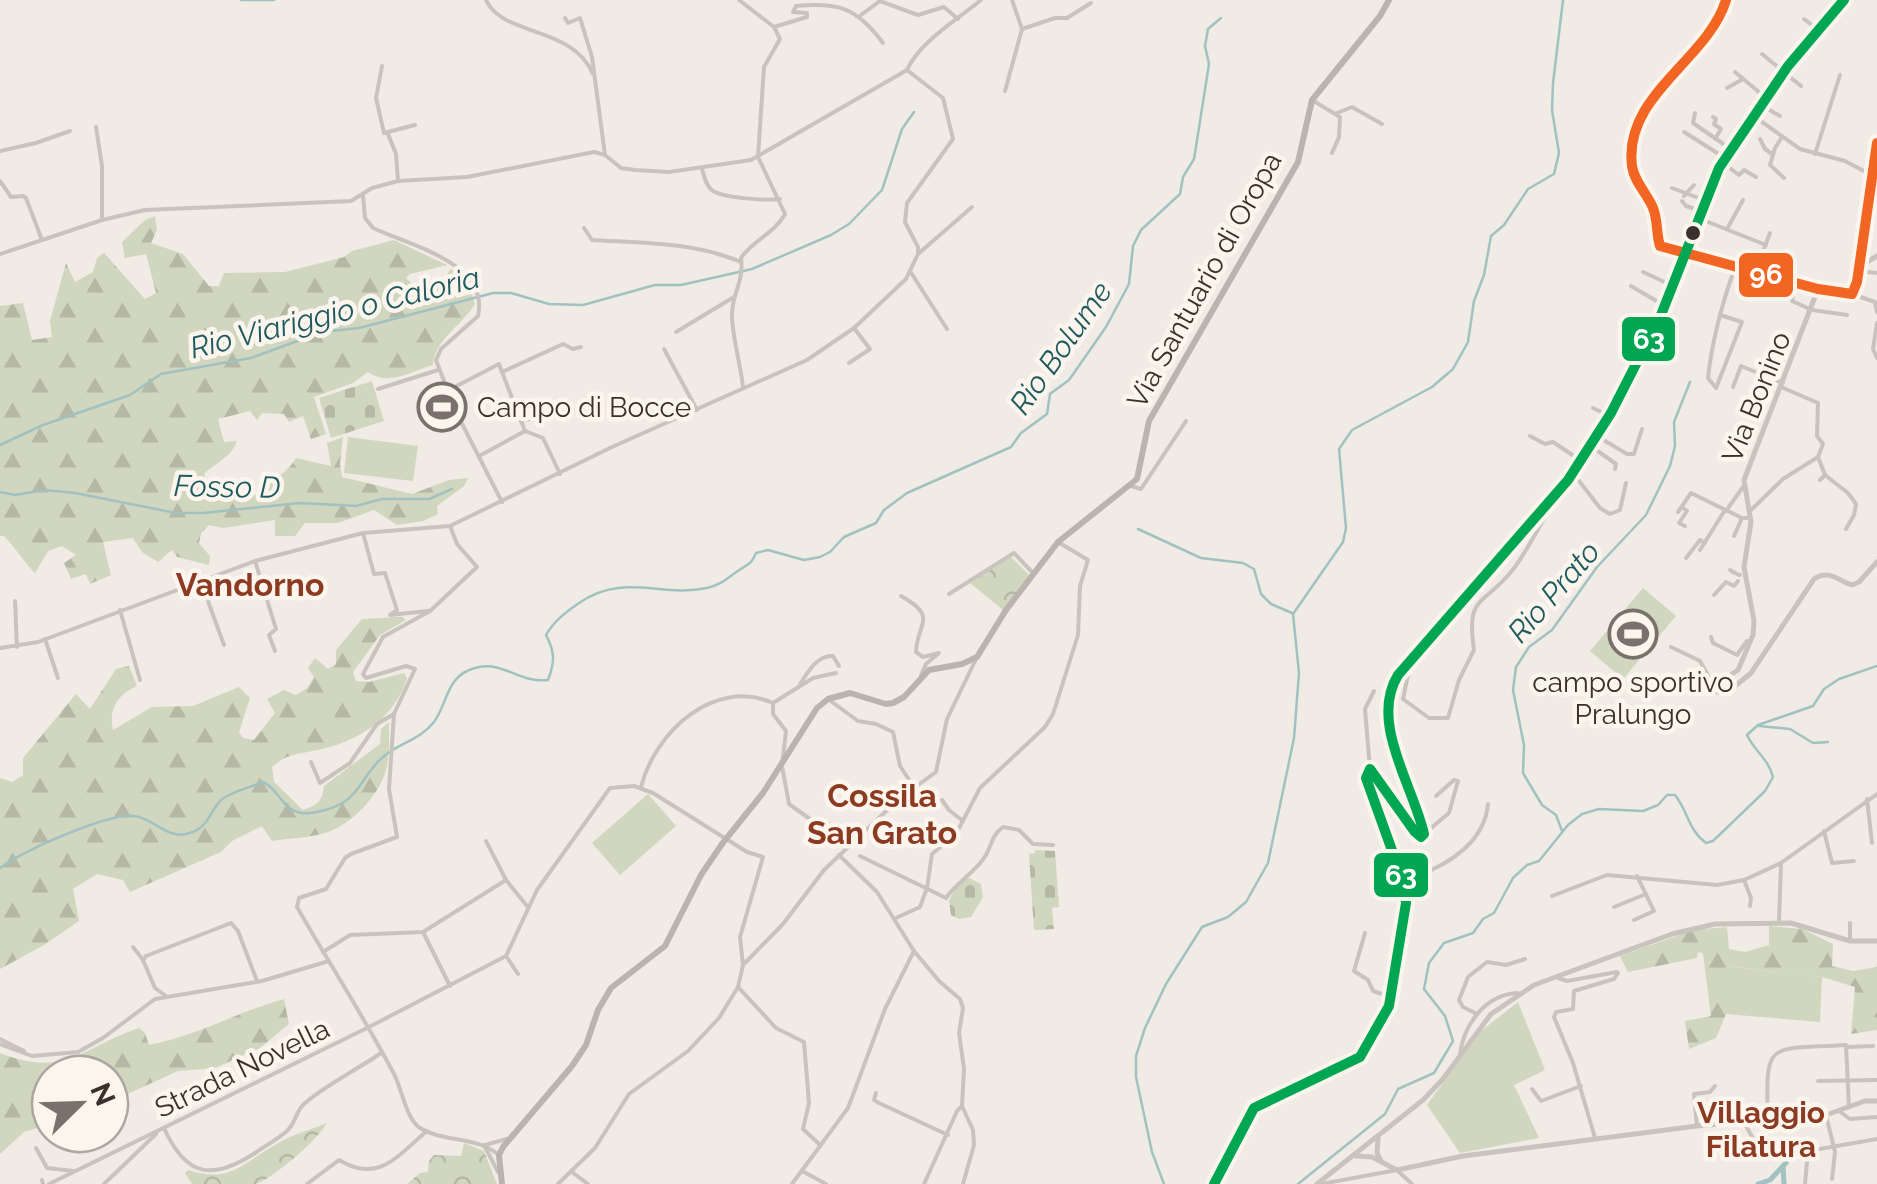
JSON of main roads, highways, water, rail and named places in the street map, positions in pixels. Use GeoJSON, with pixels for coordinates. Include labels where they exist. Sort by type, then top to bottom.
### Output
{"type":"FeatureCollection","features":[{"type":"Feature","properties":{"kind":"main road","name":"Via Santuario di Oropa"},"geometry":{"type":"LineString","coordinates":[[502,1184],[499,1155],[510,1138],[572,1066],[586,1045],[598,1010],[611,988],[665,946],[711,857],[782,766],[817,708],[828,698],[850,693],[894,703],[904,698],[929,670],[962,664],[976,657],[1058,542],[1137,479],[1146,431],[1157,405],[1298,162],[1312,100],[1389,0]]}},
{"type":"Feature","properties":{"kind":"waterway"},"geometry":{"type":"LineString","coordinates":[[241,0],[274,0]]}},
{"type":"Feature","properties":{"kind":"waterway"},"geometry":{"type":"LineString","coordinates":[[1164,1184],[1152,1152],[1136,1077],[1136,1056],[1166,984],[1202,927],[1228,917],[1246,902],[1268,863],[1294,738],[1299,673],[1293,614],[1343,542],[1346,528],[1339,449],[1352,430],[1432,387],[1453,369],[1468,342],[1491,236],[1504,225],[1528,189],[1554,174],[1559,153],[1552,110],[1553,83],[1563,0]]}},
{"type":"Feature","properties":{"kind":"waterway","name":"Rio Bolume"},"geometry":{"type":"LineString","coordinates":[[0,868],[65,834],[122,816],[141,818],[175,834],[190,833],[205,823],[225,797],[263,782],[298,812],[313,813],[334,807],[352,795],[383,757],[428,728],[460,675],[489,666],[548,680],[553,657],[546,635],[565,613],[595,594],[627,587],[707,588],[748,564],[756,553],[768,550],[804,560],[820,557],[844,537],[876,523],[884,510],[907,493],[1011,447],[1021,433],[1047,414],[1050,394],[1069,380],[1106,327],[1129,284],[1133,246],[1141,230],[1180,194],[1183,177],[1194,159],[1209,64],[1205,46],[1208,29],[1221,18]]}},
{"type":"Feature","properties":{"kind":"waterway","name":"Rio Viariggio o Caloria"},"geometry":{"type":"LineString","coordinates":[[0,445],[43,425],[130,395],[161,374],[251,358],[322,332],[359,328],[493,293],[511,293],[549,304],[583,305],[655,285],[681,285],[752,269],[849,224],[882,190],[902,129],[914,112]]}},
{"type":"Feature","properties":{"kind":"waterway","name":"Rio Prato"},"geometry":{"type":"LineString","coordinates":[[1562,831],[1556,815],[1542,805],[1523,773],[1524,745],[1513,690],[1516,667],[1529,647],[1552,630],[1597,567],[1646,515],[1670,466],[1675,446],[1674,422],[1690,382]]}},
{"type":"Feature","properties":{"kind":"waterway","name":"Fosso D"},"geometry":{"type":"LineString","coordinates":[[0,492],[75,493],[176,513],[203,513],[300,503],[356,506],[382,499],[429,499],[452,489]]}},
{"type":"Feature","properties":{"kind":"waterway"},"geometry":{"type":"LineString","coordinates":[[1138,529],[1201,558],[1243,563],[1254,569],[1261,594],[1271,604],[1292,613]]}},
{"type":"Feature","properties":{"kind":"waterway"},"geometry":{"type":"LineString","coordinates":[[1298,1184],[1385,1114],[1398,1089],[1434,1073],[1453,1041],[1445,1016],[1424,989],[1429,963],[1444,943],[1473,933],[1483,919],[1494,913],[1513,878],[1527,865],[1539,861],[1568,825],[1582,814],[1599,809],[1643,811],[1658,805],[1667,795],[1675,795],[1695,832],[1706,843],[1713,841],[1765,791],[1773,777],[1747,735],[1758,725],[1813,706],[1824,689],[1839,679],[1877,666]]}},
{"type":"Feature","properties":{"kind":"waterway"},"geometry":{"type":"LineString","coordinates":[[1759,726],[1790,729],[1813,743],[1828,742]]}},
{"type":"Feature","properties":{"kind":"waterway"},"geometry":{"type":"LineString","coordinates":[[1784,1184],[1786,1163]]}},
{"type":"Feature","properties":{"kind":"waterway"},"geometry":{"type":"LineString","coordinates":[[1758,1184],[1770,1180],[1783,1166]]}},
{"type":"Feature","properties":{"kind":"place","name":"Campo di Bocce"},"geometry":{"type":"Point","coordinates":[442,407]}},
{"type":"Feature","properties":{"kind":"place","name":"campo sportivo Pralungo"},"geometry":{"type":"Point","coordinates":[1633,634]}},
{"type":"Feature","properties":{"kind":"district","name":"Vandorno"},"geometry":{"type":"Point","coordinates":[250,585]}},
{"type":"Feature","properties":{"kind":"district","name":"Cossila San Grato"},"geometry":{"type":"Point","coordinates":[882,814]}},
{"type":"Feature","properties":{"kind":"district","name":"Villaggio Filatura"},"geometry":{"type":"Point","coordinates":[1761,1130]}}]}
